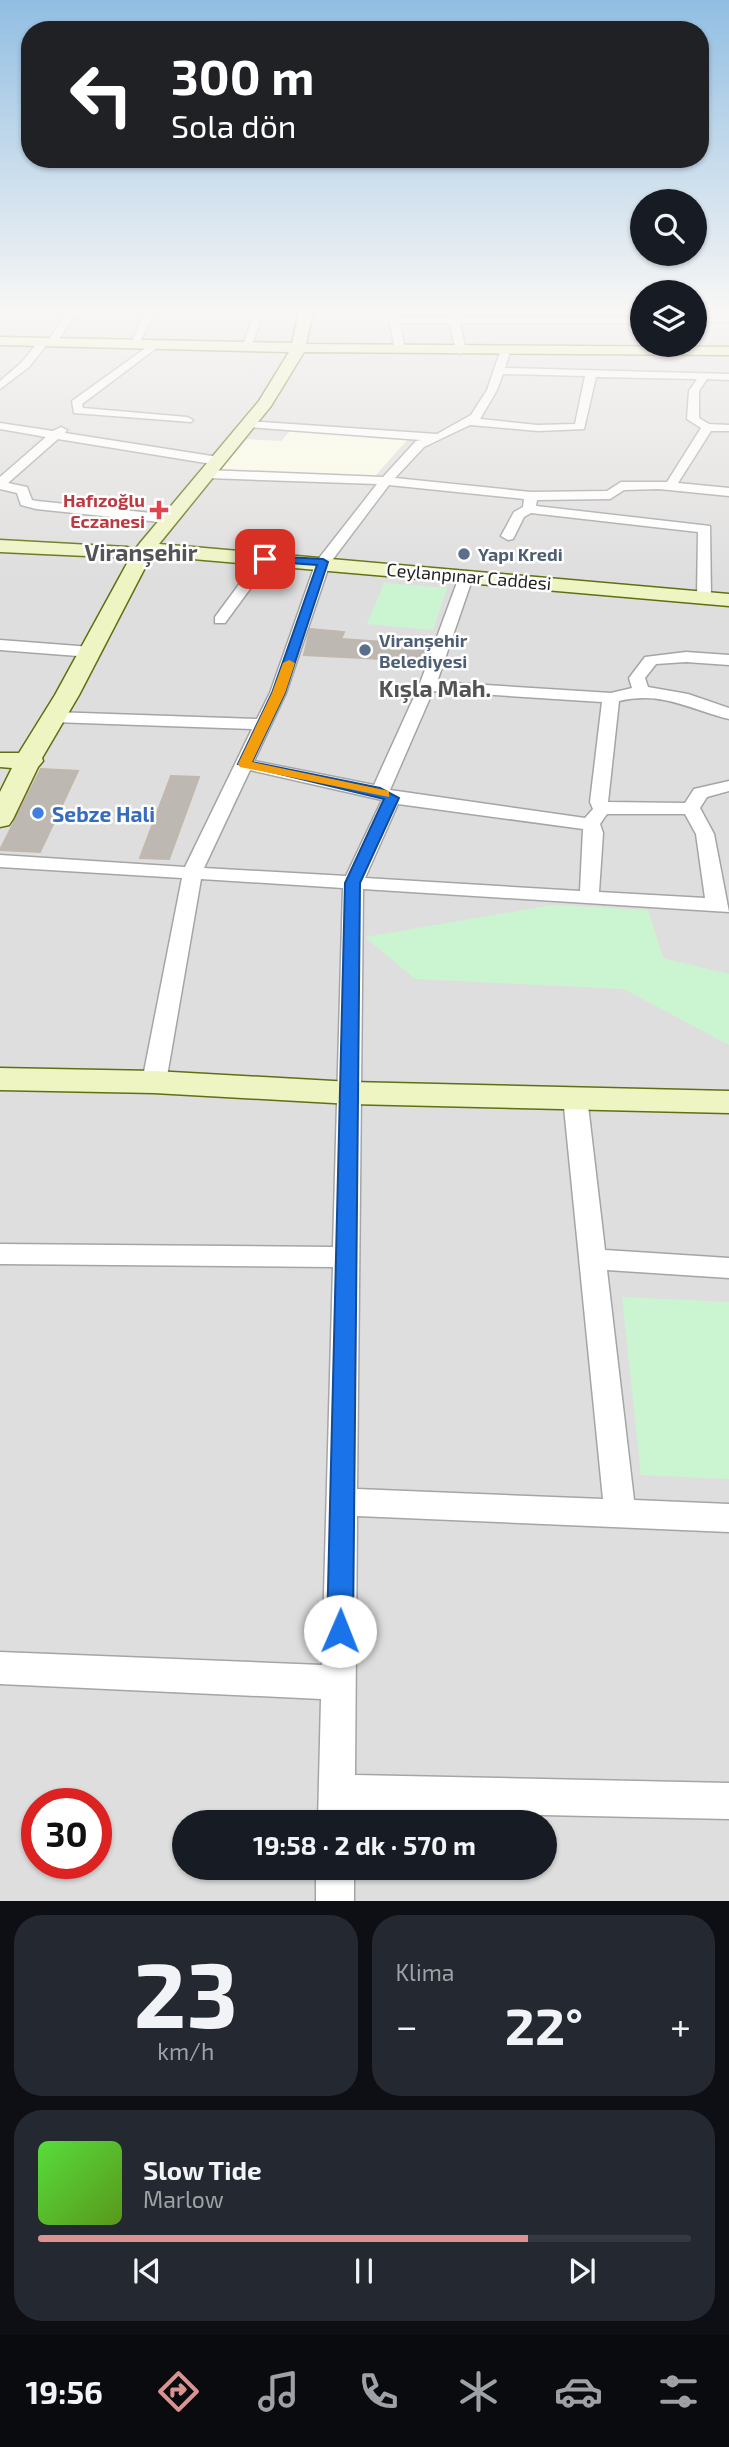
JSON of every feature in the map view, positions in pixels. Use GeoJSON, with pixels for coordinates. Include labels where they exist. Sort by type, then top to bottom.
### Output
{"type":"FeatureCollection","features":[{"type":"Feature","properties":{"kind":"street"},"geometry":{"type":"LineString","coordinates":[[78,411],[76,403],[79,401]]}},
{"type":"Feature","properties":{"kind":"street"},"geometry":{"type":"LineString","coordinates":[[0,819],[31,761],[34,748],[145,554],[170,519],[266,401]]}},
{"type":"Feature","properties":{"kind":"street"},"geometry":{"type":"LineString","coordinates":[[154,1082],[193,871],[278,693],[323,562],[386,481],[420,444],[440,437],[469,421],[484,401]]}},
{"type":"Feature","properties":{"kind":"street"},"geometry":{"type":"LineString","coordinates":[[469,421],[538,428],[580,426],[586,401]]}},
{"type":"Feature","properties":{"kind":"street"},"geometry":{"type":"LineString","coordinates":[[694,401],[693,419],[707,427],[729,428]]}},
{"type":"Feature","properties":{"kind":"street"},"geometry":{"type":"LineString","coordinates":[[78,411],[187,420]]}},
{"type":"Feature","properties":{"kind":"street"},"geometry":{"type":"LineString","coordinates":[[0,484],[57,436],[78,411]]}},
{"type":"Feature","properties":{"kind":"street"},"geometry":{"type":"LineString","coordinates":[[248,424],[440,437]]}},
{"type":"Feature","properties":{"kind":"street"},"geometry":{"type":"LineString","coordinates":[[0,426],[213,467],[386,481],[705,529],[704,597]]}},
{"type":"Feature","properties":{"kind":"street"},"geometry":{"type":"LineString","coordinates":[[671,485],[707,427]]}},
{"type":"Feature","properties":{"kind":"street"},"geometry":{"type":"LineString","coordinates":[[0,484],[23,490],[26,502],[36,505],[170,519]]}},
{"type":"Feature","properties":{"kind":"street"},"geometry":{"type":"LineString","coordinates":[[508,536],[519,515],[530,503],[610,495],[621,486],[671,485],[729,492]]}},
{"type":"Feature","properties":{"kind":"street","name":"Ceylanpınar Caddesi"},"geometry":{"type":"LineString","coordinates":[[0,546],[323,562],[729,600]]}},
{"type":"Feature","properties":{"kind":"street"},"geometry":{"type":"LineString","coordinates":[[220,620],[265,559]]}},
{"type":"Feature","properties":{"kind":"street"},"geometry":{"type":"LineString","coordinates":[[466,577],[353,883],[336,1808],[729,1801]]}},
{"type":"Feature","properties":{"kind":"street"},"geometry":{"type":"LineString","coordinates":[[0,645],[90,652]]}},
{"type":"Feature","properties":{"kind":"street"},"geometry":{"type":"LineString","coordinates":[[641,691],[637,677],[651,660],[686,657],[729,660]]}},
{"type":"Feature","properties":{"kind":"street"},"geometry":{"type":"LineString","coordinates":[[427,686],[611,698],[641,691],[682,697],[729,714]]}},
{"type":"Feature","properties":{"kind":"street"},"geometry":{"type":"LineString","coordinates":[[589,898],[611,698]]}},
{"type":"Feature","properties":{"kind":"street"},"geometry":{"type":"LineString","coordinates":[[54,717],[264,724]]}},
{"type":"Feature","properties":{"kind":"street"},"geometry":{"type":"LineString","coordinates":[[0,760],[31,761]]}},
{"type":"Feature","properties":{"kind":"street"},"geometry":{"type":"LineString","coordinates":[[244,764],[386,795],[596,817],[691,808]]}},
{"type":"Feature","properties":{"kind":"street"},"geometry":{"type":"LineString","coordinates":[[691,808],[699,793],[729,786]]}},
{"type":"Feature","properties":{"kind":"street"},"geometry":{"type":"LineString","coordinates":[[0,860],[722,905],[705,835],[691,808]]}},
{"type":"Feature","properties":{"kind":"street"},"geometry":{"type":"LineString","coordinates":[[0,1079],[154,1082],[351,1093],[729,1101]]}},
{"type":"Feature","properties":{"kind":"street"},"geometry":{"type":"LineString","coordinates":[[575,1097],[620,1514]]}},
{"type":"Feature","properties":{"kind":"street"},"geometry":{"type":"LineString","coordinates":[[0,1254],[198,1255],[237,1260],[347,1257]]}},
{"type":"Feature","properties":{"kind":"street"},"geometry":{"type":"LineString","coordinates":[[593,1259],[729,1268]]}},
{"type":"Feature","properties":{"kind":"street"},"geometry":{"type":"LineString","coordinates":[[342,1502],[729,1518]]}},
{"type":"Feature","properties":{"kind":"street"},"geometry":{"type":"LineString","coordinates":[[0,1668],[339,1683]]}},
{"type":"Feature","properties":{"kind":"street"},"geometry":{"type":"LineString","coordinates":[[335,1880],[335,1901]]}},
{"type":"Feature","properties":{"kind":"shaded area"},"geometry":{"type":"Polygon","coordinates":[[[0,401],[729,401],[729,1901],[0,1901],[0,401]]]}},
{"type":"Feature","properties":{"kind":"shaded area"},"geometry":{"type":"Polygon","coordinates":[[[292,429],[410,437],[375,476],[220,471],[247,439],[281,441],[292,429]]]}},
{"type":"Feature","properties":{"kind":"green space"},"geometry":{"type":"Polygon","coordinates":[[[384,583],[447,588],[433,630],[367,624],[384,583]]]}},
{"type":"Feature","properties":{"kind":"green space"},"geometry":{"type":"Polygon","coordinates":[[[553,905],[648,910],[663,958],[729,974],[729,1045],[624,989],[415,979],[365,937],[553,905]]]}},
{"type":"Feature","properties":{"kind":"green space"},"geometry":{"type":"Polygon","coordinates":[[[622,1297],[729,1302],[729,1479],[641,1475],[622,1297]]]}},
{"type":"Feature","properties":{"kind":"building","name":"Viranşehir Belediyesi"},"geometry":{"type":"Polygon","coordinates":[[[310,629],[344,632],[341,639],[428,645],[421,661],[304,655],[310,629]]]}},
{"type":"Feature","properties":{"kind":"building"},"geometry":{"type":"Polygon","coordinates":[[[41,769],[78,771],[40,852],[0,850],[41,769]]]}},
{"type":"Feature","properties":{"kind":"building"},"geometry":{"type":"Polygon","coordinates":[[[171,776],[199,777],[169,859],[140,858],[171,776]]]}},
{"type":"Feature","properties":{"kind":"slow traffic"},"geometry":{"type":"LineString","coordinates":[[289,663],[278,693],[244,764],[384,794]]}},
{"type":"Feature","properties":{"kind":"place","name":"Hafızoğlu Eczanesi"},"geometry":{"type":"Point","coordinates":[159,510]}},
{"type":"Feature","properties":{"kind":"place","name":"Yapı Kredi"},"geometry":{"type":"Point","coordinates":[464,554]}},
{"type":"Feature","properties":{"kind":"place","name":"Viranşehir Belediyesi"},"geometry":{"type":"Point","coordinates":[365,650]}},
{"type":"Feature","properties":{"kind":"place","name":"Sebze Hali"},"geometry":{"type":"Point","coordinates":[38,813]}},
{"type":"Feature","properties":{"kind":"district","name":"Viranşehir"},"geometry":{"type":"Point","coordinates":[141,552]}},
{"type":"Feature","properties":{"kind":"district","name":"Kışla Mah."},"geometry":{"type":"Point","coordinates":[435,688]}},
{"type":"Feature","properties":{"kind":"route"},"geometry":{"type":"LineString","coordinates":[[265,559],[323,562],[278,693],[244,764],[380,792],[392,798],[353,883],[340,1631]]}}]}
